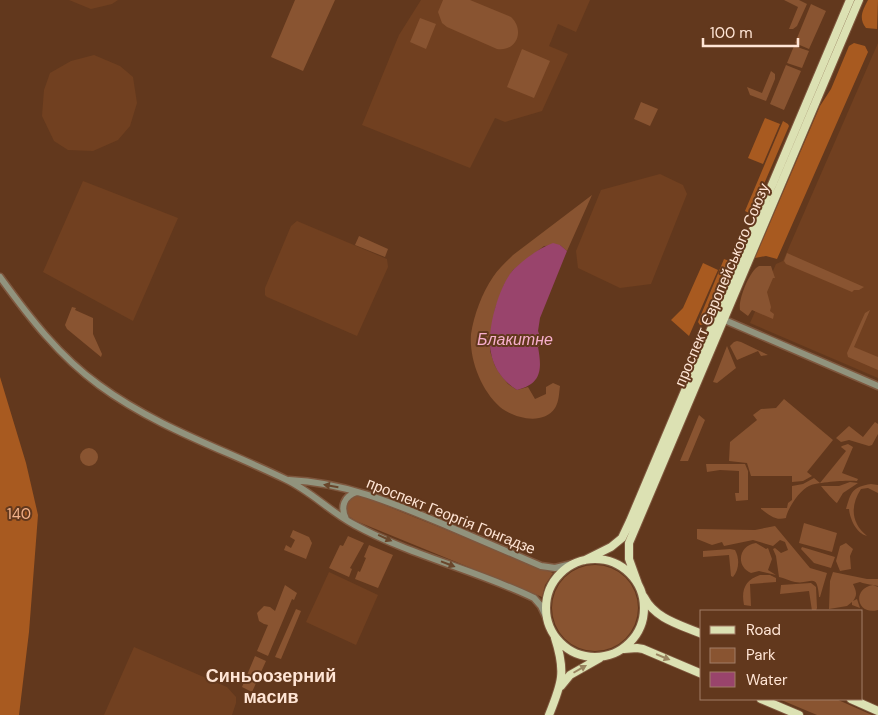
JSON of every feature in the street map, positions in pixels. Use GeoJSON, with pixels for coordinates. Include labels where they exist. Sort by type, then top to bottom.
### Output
{"type":"FeatureCollection","features":[{"type":"Feature","properties":{"kind":"main road","name":"проспект Європейського Союзу"},"geometry":{"type":"LineString","coordinates":[[638,584],[629,559],[629,543],[850,0]]}},
{"type":"Feature","properties":{"kind":"main road","name":"проспект Європейського Союзу"},"geometry":{"type":"LineString","coordinates":[[586,560],[611,547],[622,538],[858,0]]}},
{"type":"Feature","properties":{"kind":"main road"},"geometry":{"type":"LineString","coordinates":[[549,715],[560,688],[563,673],[562,660],[549,623],[547,603],[549,593],[559,575],[576,564],[586,560],[606,560],[624,569],[638,584],[648,605],[654,611],[662,617],[700,633]]}},
{"type":"Feature","properties":{"kind":"main road"},"geometry":{"type":"LineString","coordinates":[[622,649],[635,636],[643,620],[644,610],[641,592]]}},
{"type":"Feature","properties":{"kind":"main road"},"geometry":{"type":"LineString","coordinates":[[552,631],[557,639],[571,650],[587,656],[605,656]]}},
{"type":"Feature","properties":{"kind":"main road"},"geometry":{"type":"LineString","coordinates":[[560,688],[570,675],[622,649],[643,649],[700,673]]}},
{"type":"Feature","properties":{"kind":"main road"},"geometry":{"type":"LineString","coordinates":[[763,700],[799,715]]}},
{"type":"Feature","properties":{"kind":"main road"},"geometry":{"type":"LineString","coordinates":[[853,700],[878,711]]}},
{"type":"Feature","properties":{"kind":"street","name":"проспект Георгія Гонгадзе"},"geometry":{"type":"LineString","coordinates":[[0,277],[45,334],[71,361],[99,385],[126,403],[180,432],[287,480],[354,525],[534,598],[541,606],[549,623]]}},
{"type":"Feature","properties":{"kind":"street"},"geometry":{"type":"LineString","coordinates":[[720,318],[878,386]]}},
{"type":"Feature","properties":{"kind":"street","name":"проспект Георгія Гонгадзе"},"geometry":{"type":"LineString","coordinates":[[287,480],[304,480],[358,491],[421,515],[542,566],[555,568],[576,564]]}},
{"type":"Feature","properties":{"kind":"street"},"geometry":{"type":"LineString","coordinates":[[347,520],[344,514],[344,501],[351,494],[358,491]]}},
{"type":"Feature","properties":{"kind":"shaded area"},"geometry":{"type":"Polygon","coordinates":[[[69,0],[118,0],[112,4],[91,9],[69,0]]]}},
{"type":"Feature","properties":{"kind":"shaded area"},"geometry":{"type":"Polygon","coordinates":[[[421,0],[590,0],[576,32],[558,24],[549,46],[568,54],[542,111],[505,122],[495,118],[470,168],[362,125],[399,35],[421,0]]]}},
{"type":"Feature","properties":{"kind":"shaded area"},"geometry":{"type":"Polygon","coordinates":[[[878,43],[878,378],[750,323],[776,264],[783,261],[878,43]]]}},
{"type":"Feature","properties":{"kind":"shaded area"},"geometry":{"type":"Polygon","coordinates":[[[94,55],[120,66],[133,77],[137,103],[130,126],[118,140],[93,151],[68,150],[54,141],[42,116],[44,90],[50,73],[71,61],[94,55]]]}},
{"type":"Feature","properties":{"kind":"shaded area"},"geometry":{"type":"Polygon","coordinates":[[[660,174],[683,185],[687,194],[651,284],[620,288],[578,268],[576,251],[601,190],[660,174]]]}},
{"type":"Feature","properties":{"kind":"shaded area"},"geometry":{"type":"Polygon","coordinates":[[[83,181],[178,218],[133,321],[43,272],[83,181]]]}},
{"type":"Feature","properties":{"kind":"shaded area"},"geometry":{"type":"Polygon","coordinates":[[[297,221],[387,259],[388,267],[357,336],[265,295],[265,288],[291,226],[297,221]]]}},
{"type":"Feature","properties":{"kind":"shaded area"},"geometry":{"type":"Polygon","coordinates":[[[329,572],[378,595],[356,645],[306,622],[329,572]]]}},
{"type":"Feature","properties":{"kind":"shaded area"},"geometry":{"type":"Polygon","coordinates":[[[134,647],[227,687],[236,697],[232,715],[104,715],[134,647]]]}},
{"type":"Feature","properties":{"kind":"green space"},"geometry":{"type":"Polygon","coordinates":[[[295,0],[335,0],[303,71],[271,57],[295,0]]]}},
{"type":"Feature","properties":{"kind":"green space"},"geometry":{"type":"Polygon","coordinates":[[[443,0],[470,0],[511,17],[518,28],[517,39],[510,47],[497,49],[447,27],[442,23],[438,12],[443,0]]]}},
{"type":"Feature","properties":{"kind":"green space"},"geometry":{"type":"Polygon","coordinates":[[[784,0],[799,0],[807,4],[797,26],[793,29],[789,29],[798,7],[784,0]]]}},
{"type":"Feature","properties":{"kind":"green space"},"geometry":{"type":"Polygon","coordinates":[[[868,0],[878,0],[877,29],[866,28],[862,21],[863,11],[868,0]]]}},
{"type":"Feature","properties":{"kind":"green space"},"geometry":{"type":"Polygon","coordinates":[[[811,4],[826,11],[809,49],[795,43],[811,4]]]}},
{"type":"Feature","properties":{"kind":"green space"},"geometry":{"type":"Polygon","coordinates":[[[420,18],[436,24],[426,49],[410,42],[420,18]]]}},
{"type":"Feature","properties":{"kind":"green space"},"geometry":{"type":"Polygon","coordinates":[[[854,43],[865,46],[868,52],[777,259],[766,256],[755,258],[820,106],[831,89],[849,46],[854,43]]]}},
{"type":"Feature","properties":{"kind":"green space"},"geometry":{"type":"Polygon","coordinates":[[[794,46],[809,51],[802,68],[787,63],[794,46]]]}},
{"type":"Feature","properties":{"kind":"green space"},"geometry":{"type":"Polygon","coordinates":[[[522,49],[550,61],[534,98],[507,87],[522,49]]]}},
{"type":"Feature","properties":{"kind":"green space"},"geometry":{"type":"Polygon","coordinates":[[[786,65],[801,71],[784,110],[770,104],[786,65]]]}},
{"type":"Feature","properties":{"kind":"green space"},"geometry":{"type":"Polygon","coordinates":[[[771,71],[775,74],[775,79],[766,101],[750,95],[747,87],[762,93],[771,71]]]}},
{"type":"Feature","properties":{"kind":"green space"},"geometry":{"type":"Polygon","coordinates":[[[641,102],[658,109],[650,126],[634,119],[641,102]]]}},
{"type":"Feature","properties":{"kind":"green space"},"geometry":{"type":"Polygon","coordinates":[[[765,118],[780,124],[763,164],[748,158],[765,118]]]}},
{"type":"Feature","properties":{"kind":"green space"},"geometry":{"type":"Polygon","coordinates":[[[783,121],[789,126],[751,214],[745,211],[783,121]]]}},
{"type":"Feature","properties":{"kind":"green space"},"geometry":{"type":"Polygon","coordinates":[[[592,195],[567,251],[560,245],[544,246],[513,270],[504,285],[495,309],[490,351],[495,366],[508,384],[517,390],[528,387],[535,399],[546,394],[546,387],[553,383],[560,386],[557,403],[550,414],[536,418],[520,417],[500,407],[482,383],[472,354],[471,334],[474,319],[485,290],[502,266],[513,255],[592,195]]]}},
{"type":"Feature","properties":{"kind":"green space"},"geometry":{"type":"Polygon","coordinates":[[[359,236],[388,249],[385,257],[355,245],[359,236]]]}},
{"type":"Feature","properties":{"kind":"green space"},"geometry":{"type":"Polygon","coordinates":[[[787,253],[864,287],[852,292],[786,264],[784,261],[787,253]]]}},
{"type":"Feature","properties":{"kind":"green space"},"geometry":{"type":"Polygon","coordinates":[[[724,259],[732,262],[706,324],[700,325],[698,322],[724,259]]]}},
{"type":"Feature","properties":{"kind":"green space"},"geometry":{"type":"Polygon","coordinates":[[[703,263],[718,270],[689,336],[671,320],[683,308],[703,263]]]}},
{"type":"Feature","properties":{"kind":"green space"},"geometry":{"type":"Polygon","coordinates":[[[759,266],[771,266],[775,278],[773,278],[767,292],[771,307],[770,311],[774,314],[773,319],[752,310],[748,316],[740,310],[745,285],[759,266]]]}},
{"type":"Feature","properties":{"kind":"green space"},"geometry":{"type":"Polygon","coordinates":[[[72,307],[93,318],[93,334],[102,354],[101,357],[67,329],[65,325],[72,307]]]}},
{"type":"Feature","properties":{"kind":"green space"},"geometry":{"type":"Polygon","coordinates":[[[870,310],[854,347],[878,357],[878,370],[848,357],[847,353],[865,313],[870,310]]]}},
{"type":"Feature","properties":{"kind":"green space"},"geometry":{"type":"Polygon","coordinates":[[[737,341],[768,355],[761,356],[758,351],[737,360],[730,346],[737,341]]]}},
{"type":"Feature","properties":{"kind":"green space"},"geometry":{"type":"Polygon","coordinates":[[[727,346],[736,368],[717,383],[713,382],[727,346]]]}},
{"type":"Feature","properties":{"kind":"green space","name":"140"},"geometry":{"type":"Polygon","coordinates":[[[0,377],[26,463],[38,515],[29,632],[19,715],[0,715],[0,377]]]}},
{"type":"Feature","properties":{"kind":"green space"},"geometry":{"type":"Polygon","coordinates":[[[784,399],[833,440],[807,472],[812,476],[803,481],[792,482],[792,476],[751,476],[747,463],[729,461],[730,442],[757,420],[753,415],[761,409],[776,408],[784,399]]]}},
{"type":"Feature","properties":{"kind":"green space"},"geometry":{"type":"Polygon","coordinates":[[[699,415],[705,420],[688,461],[680,461],[699,415]]]}},
{"type":"Feature","properties":{"kind":"green space"},"geometry":{"type":"Polygon","coordinates":[[[875,422],[878,424],[878,434],[872,445],[869,446],[849,440],[841,442],[836,438],[849,426],[863,437],[875,422]]]}},
{"type":"Feature","properties":{"kind":"green space"},"geometry":{"type":"Polygon","coordinates":[[[848,444],[853,447],[842,473],[858,479],[857,481],[825,482],[805,488],[794,500],[786,518],[776,518],[761,509],[787,508],[788,503],[792,500],[792,486],[803,484],[814,478],[820,483],[846,451],[841,447],[848,444]]]}},
{"type":"Feature","properties":{"kind":"green space"},"geometry":{"type":"Polygon","coordinates":[[[85,448],[93,448],[98,453],[96,464],[85,466],[80,461],[80,453],[85,448]]]}},
{"type":"Feature","properties":{"kind":"green space"},"geometry":{"type":"Polygon","coordinates":[[[706,464],[745,464],[748,471],[748,500],[736,501],[735,493],[739,493],[739,471],[720,470],[707,472],[706,464]]]}},
{"type":"Feature","properties":{"kind":"green space"},"geometry":{"type":"Polygon","coordinates":[[[850,482],[858,483],[843,493],[837,503],[821,486],[839,486],[850,482]]]}},
{"type":"Feature","properties":{"kind":"green space"},"geometry":{"type":"Polygon","coordinates":[[[871,484],[878,485],[878,493],[868,488],[861,489],[857,495],[854,508],[855,520],[867,536],[857,529],[852,521],[849,509],[846,509],[853,491],[871,484]]]}},
{"type":"Feature","properties":{"kind":"green space"},"geometry":{"type":"Polygon","coordinates":[[[357,494],[553,573],[545,585],[542,597],[356,521],[347,515],[346,508],[357,494]]]}},
{"type":"Feature","properties":{"kind":"green space"},"geometry":{"type":"Polygon","coordinates":[[[804,523],[837,533],[832,552],[799,543],[804,523]]]}},
{"type":"Feature","properties":{"kind":"green space"},"geometry":{"type":"Polygon","coordinates":[[[775,526],[810,568],[827,573],[820,597],[815,582],[795,582],[779,577],[773,549],[775,548],[781,553],[788,550],[785,542],[780,540],[773,546],[753,540],[724,546],[722,542],[712,545],[697,539],[697,529],[755,530],[775,526]]]}},
{"type":"Feature","properties":{"kind":"green space"},"geometry":{"type":"Polygon","coordinates":[[[293,530],[309,537],[312,543],[306,559],[284,550],[286,545],[291,548],[295,540],[290,537],[293,530]]]}},
{"type":"Feature","properties":{"kind":"green space"},"geometry":{"type":"Polygon","coordinates":[[[348,536],[364,543],[350,568],[352,569],[349,577],[329,568],[340,545],[343,546],[348,536]]]}},
{"type":"Feature","properties":{"kind":"green space"},"geometry":{"type":"Polygon","coordinates":[[[756,543],[766,549],[768,548],[772,559],[768,570],[776,575],[759,571],[751,573],[743,566],[741,556],[743,552],[750,545],[756,543]]]}},
{"type":"Feature","properties":{"kind":"green space"},"geometry":{"type":"Polygon","coordinates":[[[846,543],[853,549],[850,556],[851,569],[840,571],[836,561],[840,546],[846,543]]]}},
{"type":"Feature","properties":{"kind":"green space"},"geometry":{"type":"Polygon","coordinates":[[[369,545],[393,555],[378,588],[355,579],[366,558],[364,557],[369,545]]]}},
{"type":"Feature","properties":{"kind":"green space"},"geometry":{"type":"Polygon","coordinates":[[[802,547],[835,557],[831,568],[814,563],[801,549],[802,547]]]}},
{"type":"Feature","properties":{"kind":"green space"},"geometry":{"type":"Polygon","coordinates":[[[735,550],[737,553],[738,561],[737,571],[733,577],[731,576],[729,555],[703,557],[703,551],[735,550]]]}},
{"type":"Feature","properties":{"kind":"green space"},"geometry":{"type":"Polygon","coordinates":[[[587,565],[603,565],[612,568],[626,577],[635,591],[638,608],[635,625],[626,639],[612,648],[603,651],[587,651],[571,644],[559,632],[552,616],[552,600],[559,584],[571,572],[587,565]]]}},
{"type":"Feature","properties":{"kind":"green space"},"geometry":{"type":"Polygon","coordinates":[[[833,572],[867,579],[878,579],[878,586],[860,582],[853,584],[856,596],[853,601],[857,599],[860,608],[852,605],[852,602],[847,606],[829,609],[830,581],[833,572]]]}},
{"type":"Feature","properties":{"kind":"green space"},"geometry":{"type":"Polygon","coordinates":[[[760,575],[770,575],[776,578],[776,582],[750,584],[751,606],[744,605],[743,595],[745,586],[760,575]]]}},
{"type":"Feature","properties":{"kind":"green space"},"geometry":{"type":"Polygon","coordinates":[[[811,583],[816,587],[816,610],[812,610],[809,591],[780,594],[781,585],[811,583]]]}},
{"type":"Feature","properties":{"kind":"green space"},"geometry":{"type":"Polygon","coordinates":[[[285,585],[297,593],[294,600],[292,599],[268,656],[257,651],[268,625],[259,621],[257,613],[264,606],[270,607],[275,611],[285,585]]]}},
{"type":"Feature","properties":{"kind":"green space"},"geometry":{"type":"Polygon","coordinates":[[[873,585],[878,587],[878,610],[871,611],[861,606],[859,596],[866,587],[873,585]]]}},
{"type":"Feature","properties":{"kind":"green space"},"geometry":{"type":"Polygon","coordinates":[[[296,609],[301,611],[281,659],[275,657],[296,609]]]}},
{"type":"Feature","properties":{"kind":"green space"},"geometry":{"type":"Polygon","coordinates":[[[255,656],[266,661],[252,692],[242,687],[255,656]]]}},
{"type":"Feature","properties":{"kind":"green space"},"geometry":{"type":"Polygon","coordinates":[[[781,700],[838,700],[872,715],[817,715],[781,700]]]}},
{"type":"Feature","properties":{"kind":"water","name":"Блакитне"},"geometry":{"type":"Polygon","coordinates":[[[553,243],[560,245],[567,251],[540,318],[538,331],[543,344],[538,347],[540,369],[536,380],[517,390],[507,383],[492,359],[490,333],[492,321],[508,276],[532,254],[553,243]]]}},
{"type":"Feature","properties":{"kind":"district","name":"Синьоозерний масив"},"geometry":{"type":"Point","coordinates":[271,686]}}]}
